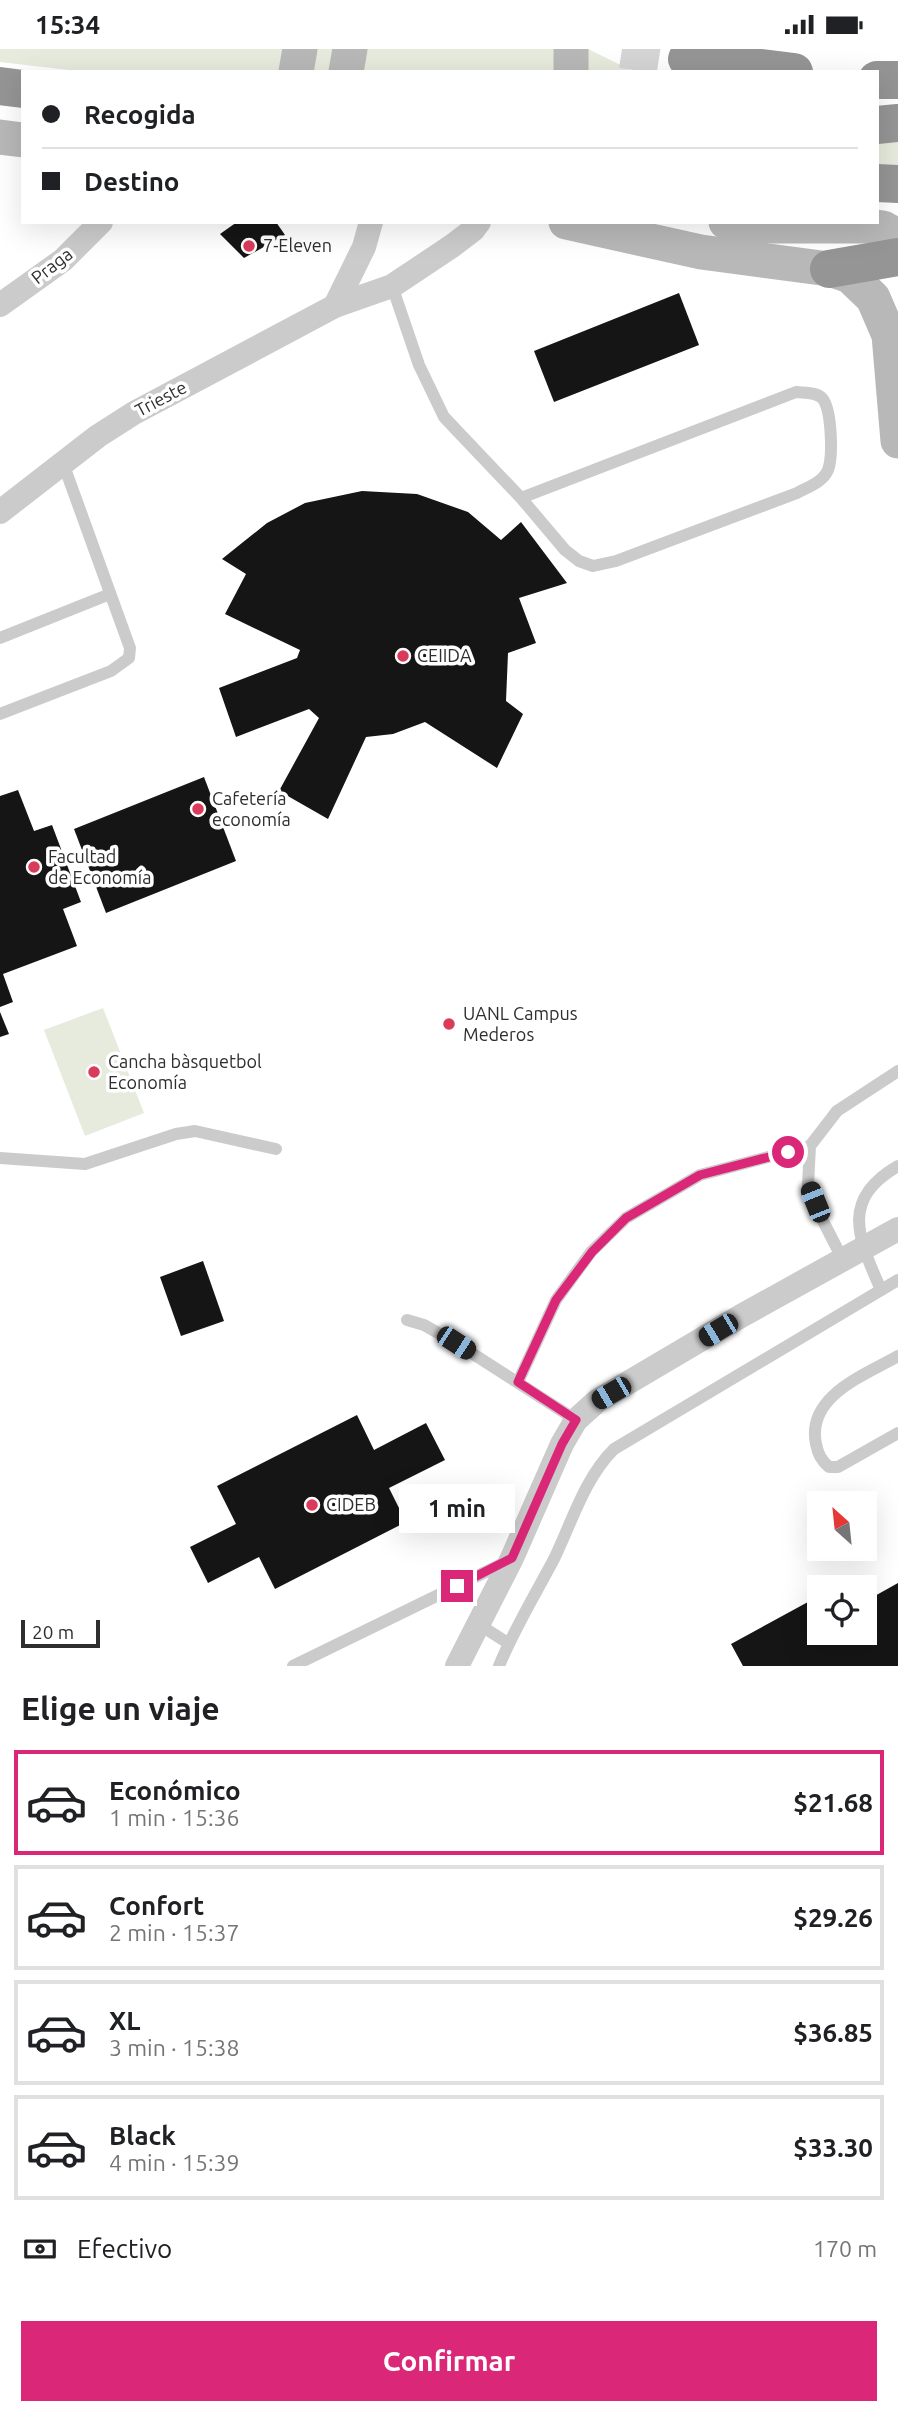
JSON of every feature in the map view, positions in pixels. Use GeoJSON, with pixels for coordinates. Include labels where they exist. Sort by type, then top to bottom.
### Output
{"type":"FeatureCollection","features":[{"type":"Feature","properties":{"kind":"highway"},"geometry":{"type":"LineString","coordinates":[[687,59],[778,70]]}},
{"type":"Feature","properties":{"kind":"highway"},"geometry":{"type":"LineString","coordinates":[[879,80],[898,80]]}},
{"type":"Feature","properties":{"kind":"highway"},"geometry":{"type":"LineString","coordinates":[[0,86],[21,89]]}},
{"type":"Feature","properties":{"kind":"highway"},"geometry":{"type":"LineString","coordinates":[[879,125],[898,124]]}},
{"type":"Feature","properties":{"kind":"highway"},"geometry":{"type":"LineString","coordinates":[[879,183],[898,184]]}},
{"type":"Feature","properties":{"kind":"highway"},"geometry":{"type":"LineString","coordinates":[[840,272],[898,257]]}},
{"type":"Feature","properties":{"kind":"main road"},"geometry":{"type":"LineString","coordinates":[[296,70],[300,49]]}},
{"type":"Feature","properties":{"kind":"main road"},"geometry":{"type":"LineString","coordinates":[[346,70],[350,49]]}},
{"type":"Feature","properties":{"kind":"main road"},"geometry":{"type":"LineString","coordinates":[[571,49],[571,70]]}},
{"type":"Feature","properties":{"kind":"main road"},"geometry":{"type":"LineString","coordinates":[[0,137],[21,140]]}},
{"type":"Feature","properties":{"kind":"main road"},"geometry":{"type":"LineString","coordinates":[[575,224],[701,252],[840,272],[873,298],[889,335],[898,441]]}},
{"type":"Feature","properties":{"kind":"main road"},"geometry":{"type":"LineString","coordinates":[[744,224],[869,226],[883,228],[898,236]]}},
{"type":"Feature","properties":{"kind":"street","name":"Praga"},"geometry":{"type":"LineString","coordinates":[[0,305],[63,260],[99,224]]}},
{"type":"Feature","properties":{"kind":"street"},"geometry":{"type":"LineString","coordinates":[[335,306],[364,247],[370,224]]}},
{"type":"Feature","properties":{"kind":"street","name":"Trieste"},"geometry":{"type":"LineString","coordinates":[[0,513],[98,436],[134,413],[335,306],[392,286],[452,246],[477,224]]}},
{"type":"Feature","properties":{"kind":"street"},"geometry":{"type":"LineString","coordinates":[[457,1666],[512,1558],[562,1444],[576,1420],[597,1401],[741,1316],[898,1229]]}},
{"type":"Feature","properties":{"kind":"lane"},"geometry":{"type":"LineString","coordinates":[[392,286],[419,365],[443,417],[522,498],[565,551],[579,561],[593,566],[616,561],[797,493],[818,482],[828,471],[831,443],[826,406],[822,398],[812,393],[796,392],[522,498]]}},
{"type":"Feature","properties":{"kind":"lane"},"geometry":{"type":"LineString","coordinates":[[0,714],[111,671],[129,658],[130,648],[63,463]]}},
{"type":"Feature","properties":{"kind":"lane"},"geometry":{"type":"LineString","coordinates":[[0,638],[110,594]]}},
{"type":"Feature","properties":{"kind":"lane"},"geometry":{"type":"LineString","coordinates":[[881,1290],[822,1219],[808,1185],[810,1146],[837,1111],[898,1071]]}},
{"type":"Feature","properties":{"kind":"lane"},"geometry":{"type":"LineString","coordinates":[[0,1158],[85,1164],[176,1134],[195,1131],[276,1149]]}},
{"type":"Feature","properties":{"kind":"lane"},"geometry":{"type":"LineString","coordinates":[[518,1382],[556,1300],[592,1252],[626,1218],[700,1175],[810,1146]]}},
{"type":"Feature","properties":{"kind":"lane"},"geometry":{"type":"LineString","coordinates":[[853,1254],[858,1212],[867,1190],[898,1167]]}},
{"type":"Feature","properties":{"kind":"lane"},"geometry":{"type":"LineString","coordinates":[[499,1666],[508,1643],[601,1462],[614,1449],[898,1280]]}},
{"type":"Feature","properties":{"kind":"lane"},"geometry":{"type":"LineString","coordinates":[[407,1321],[424,1325],[456,1343],[576,1420]]}},
{"type":"Feature","properties":{"kind":"lane"},"geometry":{"type":"LineString","coordinates":[[898,1356],[827,1400],[817,1417],[814,1435],[822,1461],[829,1467],[838,1467],[898,1433]]}},
{"type":"Feature","properties":{"kind":"lane"},"geometry":{"type":"LineString","coordinates":[[293,1666],[512,1558]]}},
{"type":"Feature","properties":{"kind":"lane"},"geometry":{"type":"LineString","coordinates":[[478,1624],[508,1643]]}},
{"type":"Feature","properties":{"kind":"shaded area"},"geometry":{"type":"Polygon","coordinates":[[[0,49],[588,49],[631,70],[69,70],[0,62],[0,49]]]}},
{"type":"Feature","properties":{"kind":"shaded area"},"geometry":{"type":"Polygon","coordinates":[[[879,119],[898,119],[898,166],[879,165],[879,119]]]}},
{"type":"Feature","properties":{"kind":"shaded area","name":"Cancha bàsquetbol Economía"},"geometry":{"type":"Polygon","coordinates":[[[103,1008],[144,1113],[85,1136],[44,1030],[103,1008]]]}},
{"type":"Feature","properties":{"kind":"building","name":"7-Eleven"},"geometry":{"type":"Polygon","coordinates":[[[234,224],[277,224],[285,235],[244,258],[220,234],[234,224]]]}},
{"type":"Feature","properties":{"kind":"building"},"geometry":{"type":"Polygon","coordinates":[[[679,293],[699,345],[554,402],[534,351],[679,293]]]}},
{"type":"Feature","properties":{"kind":"building","name":"CEIIDA"},"geometry":{"type":"Polygon","coordinates":[[[362,491],[417,494],[468,512],[501,540],[521,522],[567,583],[519,598],[536,643],[508,653],[506,701],[523,714],[497,768],[425,722],[393,734],[366,737],[328,819],[279,791],[319,718],[309,709],[236,737],[219,688],[297,658],[300,650],[225,614],[246,574],[222,559],[267,523],[305,503],[362,491]]]}},
{"type":"Feature","properties":{"kind":"building"},"geometry":{"type":"Polygon","coordinates":[[[204,777],[236,861],[106,913],[74,829],[204,777]]]}},
{"type":"Feature","properties":{"kind":"building","name":"Facultad de Economía"},"geometry":{"type":"Polygon","coordinates":[[[18,790],[34,831],[52,825],[81,902],[63,909],[77,946],[3,974],[13,1002],[0,1007],[0,796],[18,790]]]}},
{"type":"Feature","properties":{"kind":"building"},"geometry":{"type":"Polygon","coordinates":[[[0,1012],[9,1034],[0,1037],[0,1012]]]}},
{"type":"Feature","properties":{"kind":"building"},"geometry":{"type":"Polygon","coordinates":[[[203,1261],[224,1321],[181,1336],[160,1277],[203,1261]]]}},
{"type":"Feature","properties":{"kind":"building","name":"CIDEB"},"geometry":{"type":"Polygon","coordinates":[[[357,1415],[374,1450],[426,1423],[445,1460],[389,1488],[406,1522],[275,1589],[259,1557],[208,1583],[190,1547],[236,1524],[217,1486],[357,1415]]]}},
{"type":"Feature","properties":{"kind":"building"},"geometry":{"type":"Polygon","coordinates":[[[898,1583],[898,1666],[743,1666],[731,1644],[807,1603],[807,1645],[877,1645],[877,1595],[898,1583]]]}},
{"type":"Feature","properties":{"kind":"tunnel"},"geometry":{"type":"LineString","coordinates":[[622,49],[687,59]]}},
{"type":"Feature","properties":{"kind":"place","name":"7-Eleven"},"geometry":{"type":"Point","coordinates":[249,246]}},
{"type":"Feature","properties":{"kind":"place","name":"CEIIDA"},"geometry":{"type":"Point","coordinates":[403,656]}},
{"type":"Feature","properties":{"kind":"place","name":"Cafetería economía"},"geometry":{"type":"Point","coordinates":[198,809]}},
{"type":"Feature","properties":{"kind":"place","name":"Facultad de Economía"},"geometry":{"type":"Point","coordinates":[34,867]}},
{"type":"Feature","properties":{"kind":"place","name":"UANL Campus Mederos"},"geometry":{"type":"Point","coordinates":[449,1024]}},
{"type":"Feature","properties":{"kind":"place","name":"Cancha bàsquetbol Economía"},"geometry":{"type":"Point","coordinates":[94,1072]}},
{"type":"Feature","properties":{"kind":"place","name":"CIDEB"},"geometry":{"type":"Point","coordinates":[312,1505]}},
{"type":"Feature","properties":{"kind":"route"},"geometry":{"type":"LineString","coordinates":[[457,1586],[512,1558],[562,1444],[576,1420],[518,1382],[556,1300],[592,1252],[626,1218],[700,1175],[788,1152]]}}]}
